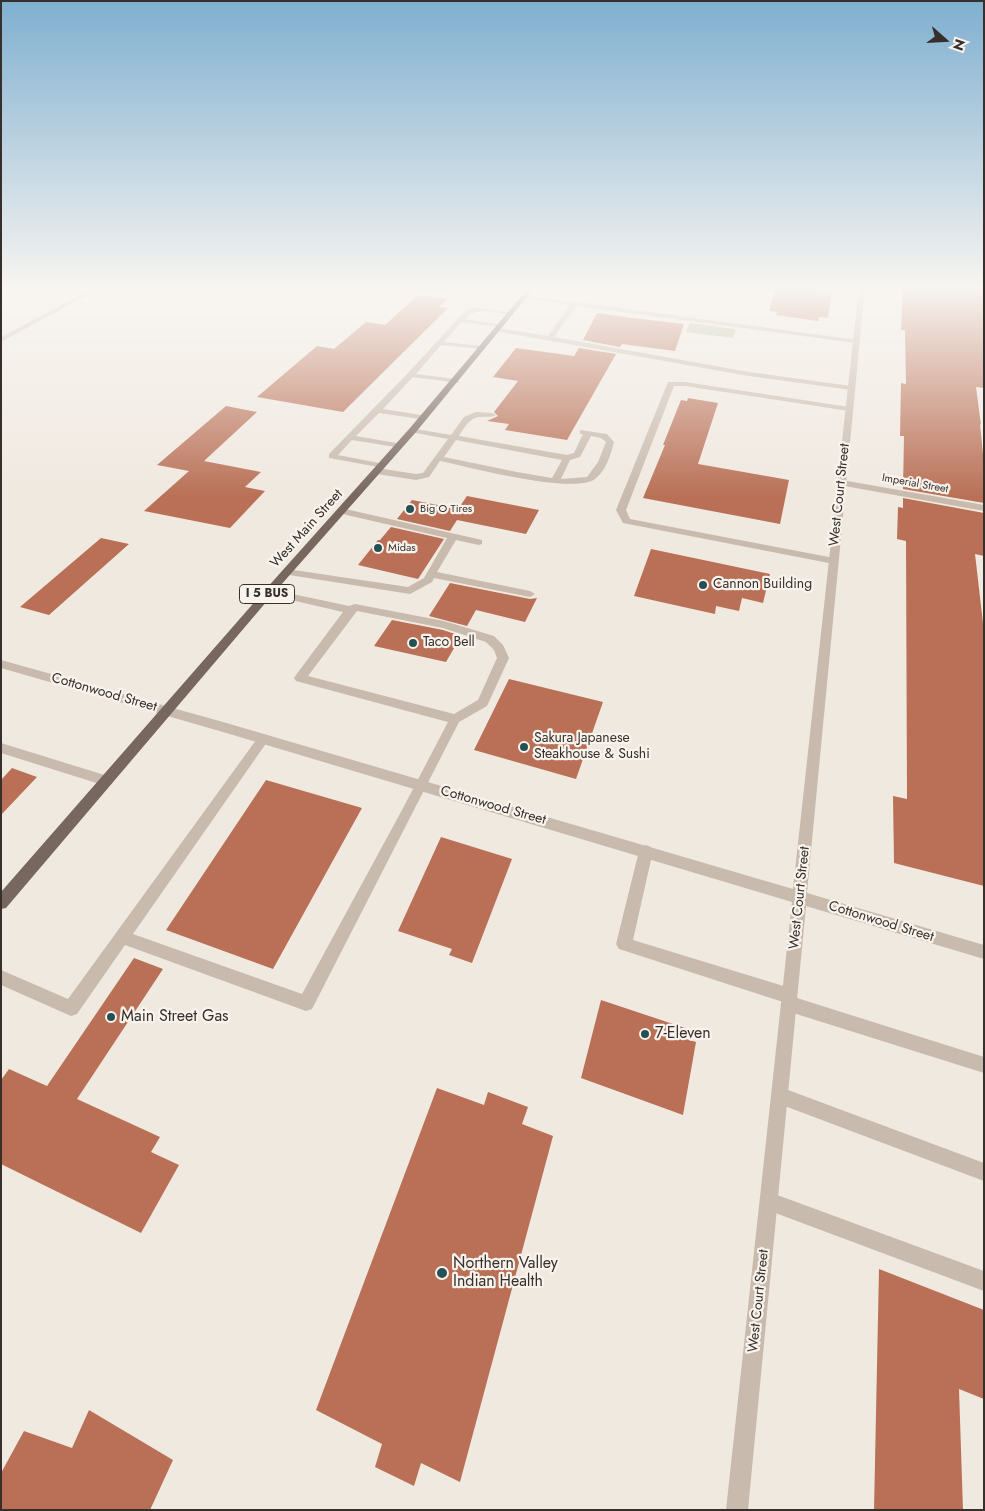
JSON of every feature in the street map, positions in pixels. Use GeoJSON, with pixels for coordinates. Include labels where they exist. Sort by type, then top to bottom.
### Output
{"type":"FeatureCollection","features":[{"type":"Feature","properties":{"kind":"main road","name":"West Main Street"},"geometry":{"type":"LineString","coordinates":[[1,903],[269,592],[424,418],[475,357]]}},
{"type":"Feature","properties":{"kind":"street"},"geometry":{"type":"LineString","coordinates":[[427,357],[332,456],[421,477],[426,475],[472,415],[480,413],[492,414]]}},
{"type":"Feature","properties":{"kind":"street"},"geometry":{"type":"LineString","coordinates":[[652,357],[749,374],[851,388]]}},
{"type":"Feature","properties":{"kind":"street","name":"West Court Street"},"geometry":{"type":"LineString","coordinates":[[737,1510],[854,357]]}},
{"type":"Feature","properties":{"kind":"street"},"geometry":{"type":"LineString","coordinates":[[411,374],[455,381]]}},
{"type":"Feature","properties":{"kind":"street"},"geometry":{"type":"LineString","coordinates":[[834,561],[626,521],[621,510],[671,384],[685,384],[849,409]]}},
{"type":"Feature","properties":{"kind":"street"},"geometry":{"type":"LineString","coordinates":[[377,410],[424,418]]}},
{"type":"Feature","properties":{"kind":"street"},"geometry":{"type":"LineString","coordinates":[[413,430],[568,458],[577,455],[586,432],[604,436],[610,442],[595,475],[585,481],[555,481],[438,458]]}},
{"type":"Feature","properties":{"kind":"street"},"geometry":{"type":"LineString","coordinates":[[351,436],[399,446]]}},
{"type":"Feature","properties":{"kind":"street"},"geometry":{"type":"LineString","coordinates":[[555,481],[568,458]]}},
{"type":"Feature","properties":{"kind":"street","name":"Imperial Street"},"geometry":{"type":"LineString","coordinates":[[842,483],[984,508]]}},
{"type":"Feature","properties":{"kind":"street"},"geometry":{"type":"LineString","coordinates":[[341,511],[479,542]]}},
{"type":"Feature","properties":{"kind":"street"},"geometry":{"type":"LineString","coordinates":[[287,572],[410,592],[428,580],[453,536]]}},
{"type":"Feature","properties":{"kind":"street"},"geometry":{"type":"LineString","coordinates":[[431,574],[530,594]]}},
{"type":"Feature","properties":{"kind":"street"},"geometry":{"type":"LineString","coordinates":[[269,592],[350,610]]}},
{"type":"Feature","properties":{"kind":"street"},"geometry":{"type":"LineString","coordinates":[[122,937],[306,1003],[422,786],[455,719],[483,703],[503,658],[499,648],[490,639],[444,625],[355,607],[350,610],[300,678],[455,719]]}},
{"type":"Feature","properties":{"kind":"street","name":"Cottonwood Street"},"geometry":{"type":"LineString","coordinates":[[1,664],[263,739],[984,952]]}},
{"type":"Feature","properties":{"kind":"street"},"geometry":{"type":"LineString","coordinates":[[1,977],[71,1008],[263,739]]}},
{"type":"Feature","properties":{"kind":"street"},"geometry":{"type":"LineString","coordinates":[[2,748],[106,781]]}},
{"type":"Feature","properties":{"kind":"street"},"geometry":{"type":"LineString","coordinates":[[646,852],[624,944],[984,1065]]}},
{"type":"Feature","properties":{"kind":"street"},"geometry":{"type":"LineString","coordinates":[[780,1096],[984,1172]]}},
{"type":"Feature","properties":{"kind":"street"},"geometry":{"type":"LineString","coordinates":[[769,1201],[984,1281]]}},
{"type":"Feature","properties":{"kind":"building"},"geometry":{"type":"Polygon","coordinates":[[[305,357],[399,357],[343,412],[257,397],[305,357]]]}},
{"type":"Feature","properties":{"kind":"building"},"geometry":{"type":"Polygon","coordinates":[[[509,357],[615,357],[567,440],[505,430],[509,424],[487,421],[498,416],[494,412],[518,381],[493,377],[509,357]]]}},
{"type":"Feature","properties":{"kind":"building"},"geometry":{"type":"Polygon","coordinates":[[[905,357],[984,357],[984,388],[976,387],[984,464],[984,503],[903,489],[904,436],[900,436],[901,383],[906,384],[905,357]]]}},
{"type":"Feature","properties":{"kind":"building"},"geometry":{"type":"Polygon","coordinates":[[[688,398],[718,403],[698,464],[789,480],[780,524],[643,498],[681,400],[687,401],[688,398]]]}},
{"type":"Feature","properties":{"kind":"building"},"geometry":{"type":"Polygon","coordinates":[[[226,406],[257,412],[204,461],[261,472],[245,487],[265,491],[230,528],[144,511],[189,471],[157,465],[226,406]]]}},
{"type":"Feature","properties":{"kind":"building"},"geometry":{"type":"Polygon","coordinates":[[[467,496],[539,510],[526,534],[457,520],[450,531],[397,519],[412,500],[458,509],[467,496]]]}},
{"type":"Feature","properties":{"kind":"building"},"geometry":{"type":"Polygon","coordinates":[[[903,498],[984,513],[984,556],[975,554],[984,632],[984,886],[894,863],[893,796],[907,799],[906,541],[897,539],[898,507],[903,508],[903,498]]]}},
{"type":"Feature","properties":{"kind":"building"},"geometry":{"type":"Polygon","coordinates":[[[391,527],[444,539],[418,579],[358,565],[391,527]]]}},
{"type":"Feature","properties":{"kind":"building"},"geometry":{"type":"Polygon","coordinates":[[[101,538],[129,544],[49,615],[20,607],[101,538]]]}},
{"type":"Feature","properties":{"kind":"building","name":"Cannon Building"},"geometry":{"type":"Polygon","coordinates":[[[651,549],[770,574],[763,603],[742,598],[739,611],[716,606],[715,614],[634,596],[651,549]]]}},
{"type":"Feature","properties":{"kind":"building"},"geometry":{"type":"Polygon","coordinates":[[[450,583],[530,599],[537,598],[525,622],[476,610],[467,626],[429,616],[450,583]]]}},
{"type":"Feature","properties":{"kind":"building"},"geometry":{"type":"Polygon","coordinates":[[[392,620],[443,630],[461,636],[446,662],[374,646],[392,620]]]}},
{"type":"Feature","properties":{"kind":"building"},"geometry":{"type":"Polygon","coordinates":[[[509,679],[603,702],[576,779],[474,750],[509,679]]]}},
{"type":"Feature","properties":{"kind":"building"},"geometry":{"type":"Polygon","coordinates":[[[12,768],[37,777],[1,815],[1,780],[12,768]]]}},
{"type":"Feature","properties":{"kind":"building"},"geometry":{"type":"Polygon","coordinates":[[[266,780],[362,808],[273,969],[166,930],[266,780]]]}},
{"type":"Feature","properties":{"kind":"building"},"geometry":{"type":"Polygon","coordinates":[[[441,837],[512,859],[472,963],[449,955],[452,949],[398,931],[441,837]]]}},
{"type":"Feature","properties":{"kind":"building"},"geometry":{"type":"Polygon","coordinates":[[[134,958],[163,969],[77,1099],[160,1137],[151,1152],[179,1165],[141,1233],[1,1164],[1,1080],[9,1069],[47,1086],[134,958]]]}},
{"type":"Feature","properties":{"kind":"building"},"geometry":{"type":"Polygon","coordinates":[[[601,1000],[688,1029],[686,1039],[696,1042],[683,1115],[581,1078],[601,1000]]]}},
{"type":"Feature","properties":{"kind":"building","name":"Northern Valley Indian Health"},"geometry":{"type":"Polygon","coordinates":[[[437,1088],[484,1105],[488,1092],[528,1107],[522,1124],[553,1136],[460,1482],[421,1463],[414,1486],[375,1467],[382,1444],[316,1410],[437,1088]]]}},
{"type":"Feature","properties":{"kind":"building"},"geometry":{"type":"Polygon","coordinates":[[[879,1269],[984,1310],[984,1399],[959,1389],[963,1510],[874,1510],[879,1269]]]}},
{"type":"Feature","properties":{"kind":"building"},"geometry":{"type":"Polygon","coordinates":[[[89,1410],[173,1460],[150,1510],[1,1510],[1,1473],[24,1431],[72,1448],[89,1410]]]}},
{"type":"Feature","properties":{"kind":"place","name":"Big O Tires"},"geometry":{"type":"Point","coordinates":[410,509]}},
{"type":"Feature","properties":{"kind":"place","name":"Midas"},"geometry":{"type":"Point","coordinates":[378,548]}},
{"type":"Feature","properties":{"kind":"place","name":"Cannon Building"},"geometry":{"type":"Point","coordinates":[703,585]}},
{"type":"Feature","properties":{"kind":"place","name":"Taco Bell"},"geometry":{"type":"Point","coordinates":[413,643]}},
{"type":"Feature","properties":{"kind":"place","name":"Sakura Japanese Steakhouse & Sushi"},"geometry":{"type":"Point","coordinates":[524,747]}},
{"type":"Feature","properties":{"kind":"place","name":"Main Street Gas"},"geometry":{"type":"Point","coordinates":[111,1017]}},
{"type":"Feature","properties":{"kind":"place","name":"7-Eleven"},"geometry":{"type":"Point","coordinates":[645,1034]}},
{"type":"Feature","properties":{"kind":"place","name":"Northern Valley Indian Health"},"geometry":{"type":"Point","coordinates":[442,1273]}}]}
